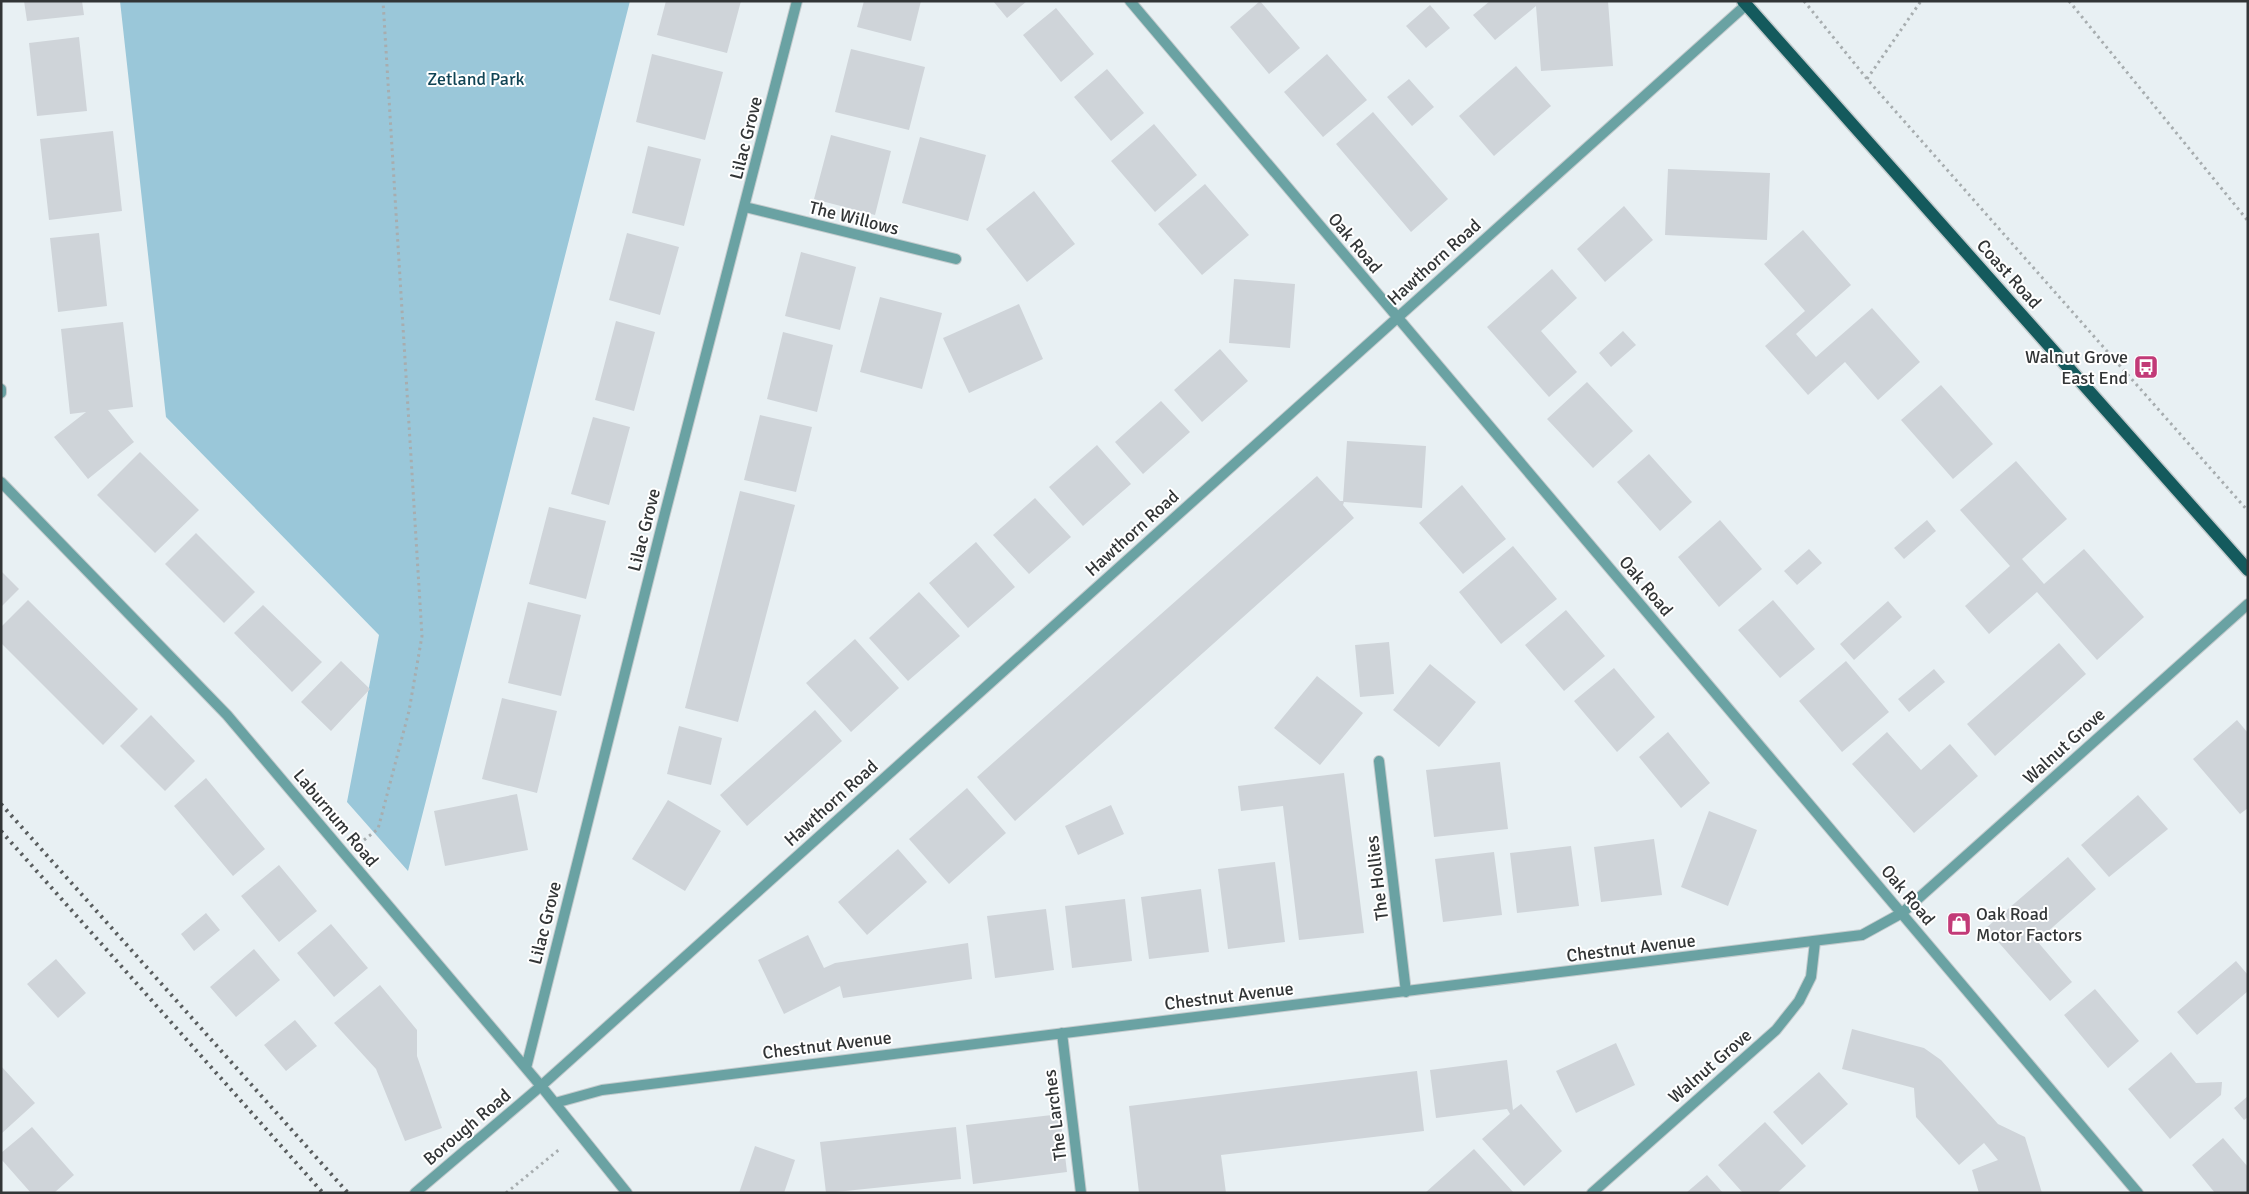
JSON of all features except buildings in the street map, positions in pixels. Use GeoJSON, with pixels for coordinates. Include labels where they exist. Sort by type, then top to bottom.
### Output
{"type":"FeatureCollection","features":[{"type":"Feature","properties":{"kind":"main road","name":"Coast Road"},"geometry":{"type":"LineString","coordinates":[[1745,3],[2248,570]]}},
{"type":"Feature","properties":{"kind":"street","name":"Lilac Grove"},"geometry":{"type":"LineString","coordinates":[[526,1068],[661,526],[797,1]]}},
{"type":"Feature","properties":{"kind":"street","name":"Oak Road"},"geometry":{"type":"LineString","coordinates":[[1130,1],[1396,318],[2138,1193]]}},
{"type":"Feature","properties":{"kind":"street","name":"Hawthorn Road"},"geometry":{"type":"LineString","coordinates":[[541,1086],[1745,3]]}},
{"type":"Feature","properties":{"kind":"street","name":"The Willows"},"geometry":{"type":"LineString","coordinates":[[745,207],[956,260]]}},
{"type":"Feature","properties":{"kind":"street","name":"Laburnum Road"},"geometry":{"type":"LineString","coordinates":[[1,482],[228,715],[526,1068],[627,1193]]}},
{"type":"Feature","properties":{"kind":"street","name":"Walnut Grove"},"geometry":{"type":"LineString","coordinates":[[1902,913],[2248,604]]}},
{"type":"Feature","properties":{"kind":"street","name":"The Hollies"},"geometry":{"type":"LineString","coordinates":[[1379,760],[1406,992]]}},
{"type":"Feature","properties":{"kind":"street","name":"Chestnut Avenue"},"geometry":{"type":"LineString","coordinates":[[555,1103],[602,1090],[1815,942],[1862,935],[1902,913]]}},
{"type":"Feature","properties":{"kind":"street","name":"Walnut Grove"},"geometry":{"type":"LineString","coordinates":[[1592,1193],[1776,1030],[1799,1001],[1811,977],[1815,942]]}},
{"type":"Feature","properties":{"kind":"street","name":"The Larches"},"geometry":{"type":"LineString","coordinates":[[1062,1033],[1081,1193]]}},
{"type":"Feature","properties":{"kind":"street","name":"Borough Road"},"geometry":{"type":"LineString","coordinates":[[415,1193],[541,1086]]}},
{"type":"Feature","properties":{"kind":"path"},"geometry":{"type":"LineString","coordinates":[[346,855],[378,829],[409,711],[422,636],[383,1]]}},
{"type":"Feature","properties":{"kind":"path"},"geometry":{"type":"LineString","coordinates":[[1804,1],[1866,79],[2248,511]]}},
{"type":"Feature","properties":{"kind":"path"},"geometry":{"type":"LineString","coordinates":[[1866,79],[1921,1]]}},
{"type":"Feature","properties":{"kind":"path"},"geometry":{"type":"LineString","coordinates":[[2068,1],[2248,221]]}},
{"type":"Feature","properties":{"kind":"path"},"geometry":{"type":"LineString","coordinates":[[506,1193],[579,1133]]}},
{"type":"Feature","properties":{"kind":"green space","name":"Zetland Park"},"geometry":{"type":"Polygon","coordinates":[[[120,1],[630,1],[408,871],[347,802],[379,635],[166,417],[120,1]]]}},
{"type":"Feature","properties":{"kind":"railway"},"geometry":{"type":"LineString","coordinates":[[1,804],[348,1193]]}},
{"type":"Feature","properties":{"kind":"railway"},"geometry":{"type":"LineString","coordinates":[[1,831],[323,1193]]}},
{"type":"Feature","properties":{"kind":"place","name":"Walnut Grove East End"},"geometry":{"type":"Point","coordinates":[2146,367]}},
{"type":"Feature","properties":{"kind":"place","name":"Oak Road Motor Factors"},"geometry":{"type":"Point","coordinates":[1959,924]}}]}
